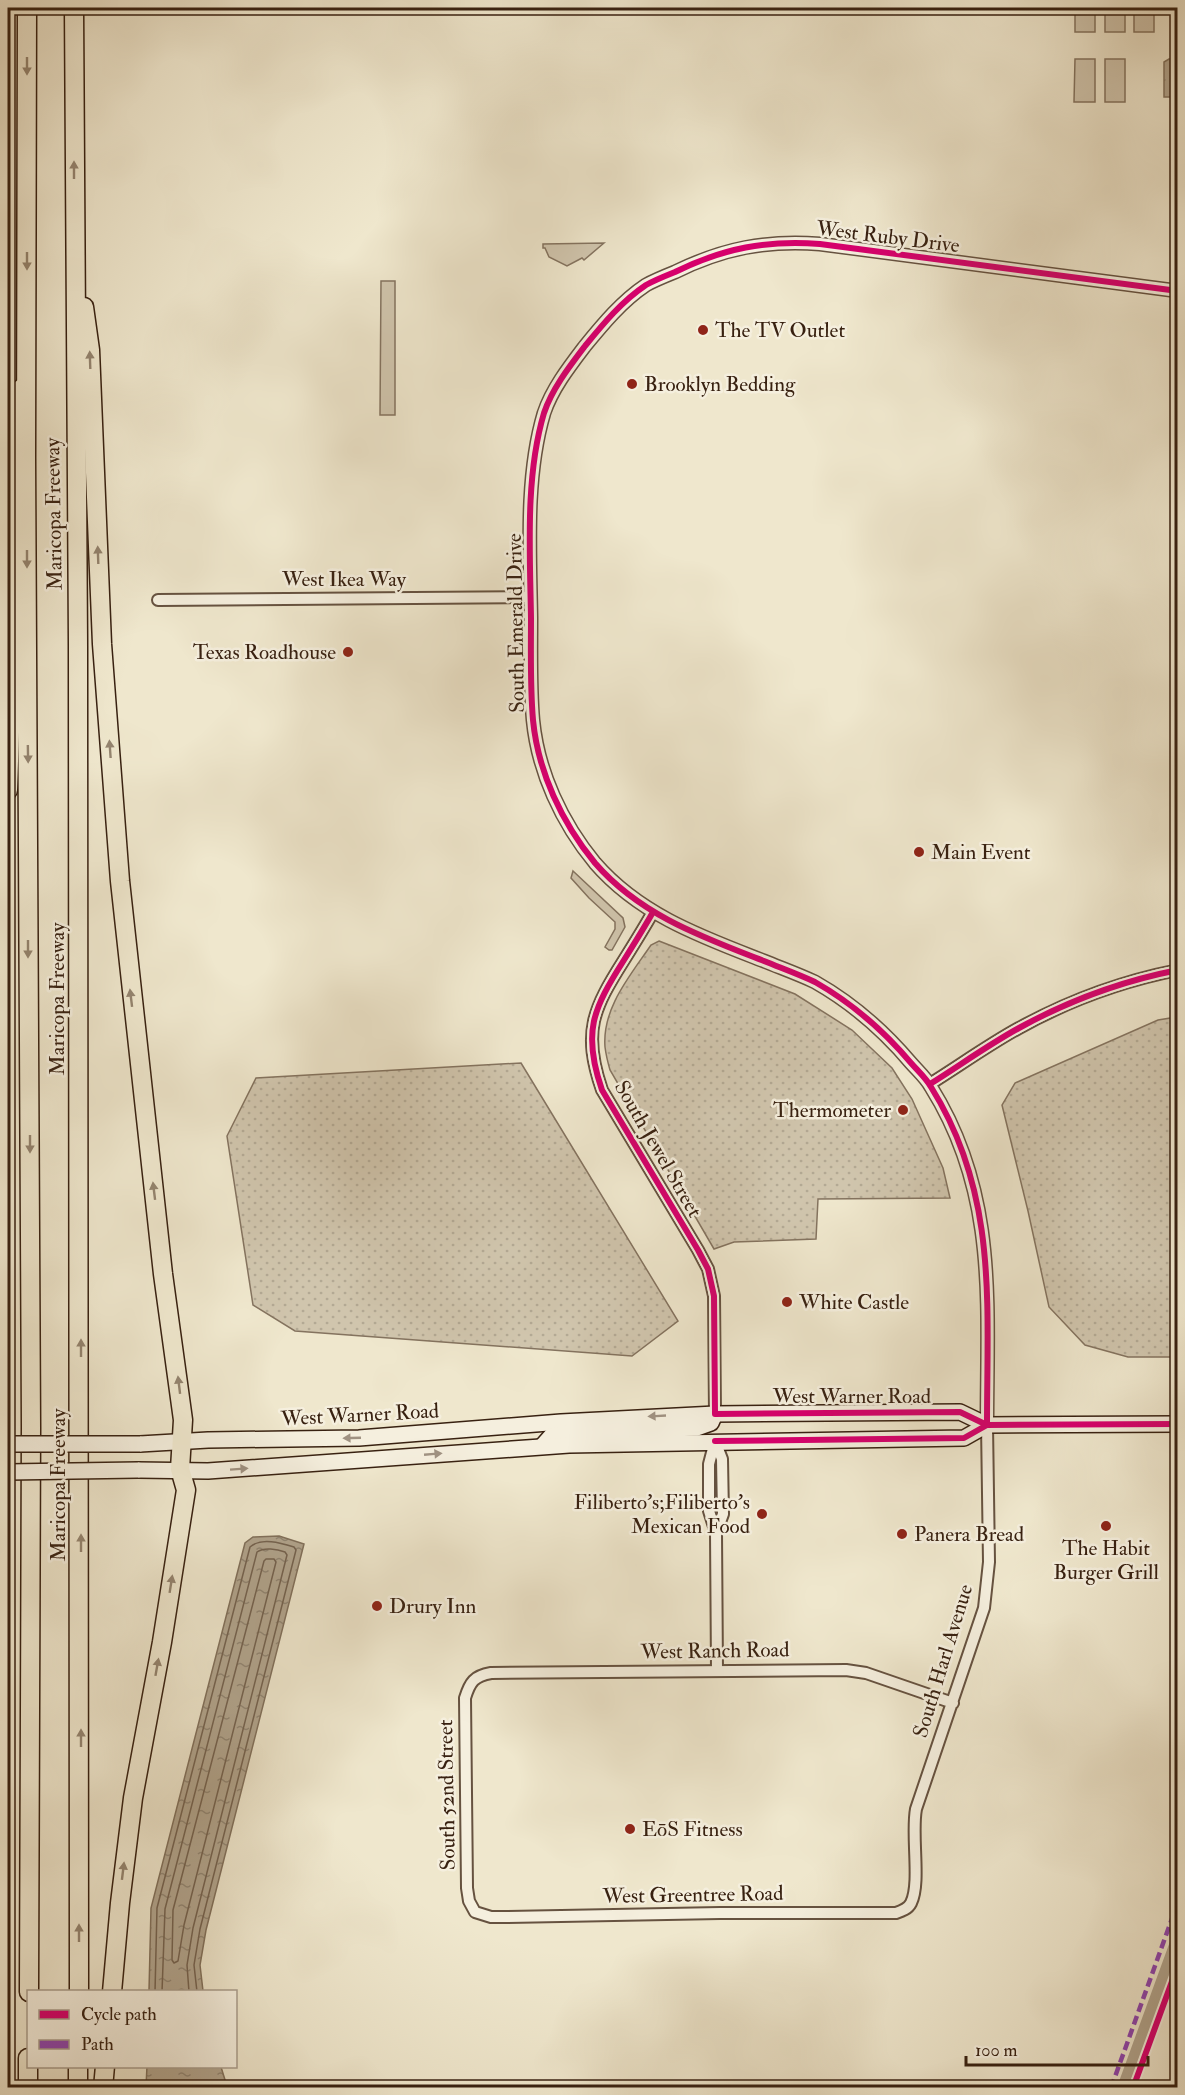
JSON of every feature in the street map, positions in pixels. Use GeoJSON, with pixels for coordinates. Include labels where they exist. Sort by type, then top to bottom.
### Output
{"type":"FeatureCollection","features":[{"type":"Feature","properties":{"kind":"highway","name":"Maricopa Freeway"},"geometry":{"type":"LineString","coordinates":[[27,8],[29,1990]]}},
{"type":"Feature","properties":{"kind":"highway","name":"Maricopa Freeway"},"geometry":{"type":"LineString","coordinates":[[74,8],[82,1276],[79,1990]]}},
{"type":"Feature","properties":{"kind":"highway"},"geometry":{"type":"LineString","coordinates":[[74,228],[90,350],[102,644],[120,881],[130,989],[163,1274],[183,1420],[180,1469],[186,1490],[162,1642],[133,1798],[112,1990]]}},
{"type":"Feature","properties":{"kind":"highway"},"geometry":{"type":"LineString","coordinates":[[8,790],[13,646],[14,412],[27,375]]}},
{"type":"Feature","properties":{"kind":"highway"},"geometry":{"type":"LineString","coordinates":[[28,2068],[28,2088]]}},
{"type":"Feature","properties":{"kind":"highway"},"geometry":{"type":"LineString","coordinates":[[78,2068],[78,2088]]}},
{"type":"Feature","properties":{"kind":"highway"},"geometry":{"type":"LineString","coordinates":[[103,2088],[105,2068]]}},
{"type":"Feature","properties":{"kind":"main road","name":"West Warner Road"},"geometry":{"type":"LineString","coordinates":[[8,1444],[140,1444],[208,1440],[359,1438],[561,1422],[715,1414],[960,1412],[987,1425],[1178,1424]]}},
{"type":"Feature","properties":{"kind":"main road"},"geometry":{"type":"LineString","coordinates":[[542,1446],[551,1436],[568,1433],[697,1428],[708,1425],[715,1414]]}},
{"type":"Feature","properties":{"kind":"main road","name":"West Warner Road"},"geometry":{"type":"LineString","coordinates":[[8,1472],[180,1469],[208,1471],[542,1446],[964,1438],[987,1425]]}},
{"type":"Feature","properties":{"kind":"street","name":"West Ruby Drive"},"geometry":{"type":"LineString","coordinates":[[565,371],[605,321],[648,284],[697,261],[747,246],[770,243],[820,244],[1178,291]]}},
{"type":"Feature","properties":{"kind":"street","name":"South Emerald Drive"},"geometry":{"type":"LineString","coordinates":[[565,371],[545,409],[535,452],[531,493],[533,721],[540,755],[556,804],[571,830],[596,864],[631,897],[692,933],[800,976],[838,997],[859,1011],[890,1040],[930,1084],[965,1159],[980,1214],[987,1272],[987,1425]]}},
{"type":"Feature","properties":{"kind":"street","name":"West Ikea Way"},"geometry":{"type":"LineString","coordinates":[[158,600],[531,597]]}},
{"type":"Feature","properties":{"kind":"street","name":"South Jewel Street"},"geometry":{"type":"LineString","coordinates":[[653,912],[603,994],[592,1027],[592,1047],[602,1090],[708,1269],[714,1296],[715,1414]]}},
{"type":"Feature","properties":{"kind":"street"},"geometry":{"type":"LineString","coordinates":[[930,1084],[996,1042],[1052,1011],[1087,996],[1178,970]]}},
{"type":"Feature","properties":{"kind":"street","name":"South Harl Avenue"},"geometry":{"type":"LineString","coordinates":[[910,1905],[915,1887],[913,1823],[916,1809],[953,1703],[987,1594],[989,1562],[987,1425]]}},
{"type":"Feature","properties":{"kind":"street"},"geometry":{"type":"LineString","coordinates":[[715,1441],[722,1459],[723,1514],[716,1533],[717,1671]]}},
{"type":"Feature","properties":{"kind":"street","name":"West Ranch Road"},"geometry":{"type":"LineString","coordinates":[[474,1679],[491,1673],[846,1670],[866,1673],[953,1703]]}},
{"type":"Feature","properties":{"kind":"street","name":"South 52nd Street"},"geometry":{"type":"LineString","coordinates":[[474,1679],[469,1685],[465,1698],[467,1888],[469,1901],[475,1912]]}},
{"type":"Feature","properties":{"kind":"street","name":"West Greentree Road"},"geometry":{"type":"LineString","coordinates":[[475,1912],[490,1917],[896,1913],[905,1910],[910,1905]]}},
{"type":"Feature","properties":{"kind":"shaded area"},"geometry":{"type":"Polygon","coordinates":[[[1075,8],[1095,8],[1095,32],[1075,32],[1075,8]]]}},
{"type":"Feature","properties":{"kind":"shaded area"},"geometry":{"type":"Polygon","coordinates":[[[1105,8],[1125,8],[1125,32],[1105,32],[1105,8]]]}},
{"type":"Feature","properties":{"kind":"shaded area"},"geometry":{"type":"Polygon","coordinates":[[[1134,8],[1154,8],[1154,32],[1134,32],[1134,8]]]}},
{"type":"Feature","properties":{"kind":"shaded area"},"geometry":{"type":"Polygon","coordinates":[[[1075,59],[1095,59],[1095,102],[1074,102],[1075,59]]]}},
{"type":"Feature","properties":{"kind":"shaded area"},"geometry":{"type":"Polygon","coordinates":[[[1105,59],[1125,59],[1125,102],[1105,102],[1105,59]]]}},
{"type":"Feature","properties":{"kind":"shaded area"},"geometry":{"type":"Polygon","coordinates":[[[604,243],[584,260],[582,258],[567,266],[549,257],[543,248],[543,244],[604,243]]]}},
{"type":"Feature","properties":{"kind":"shaded area"},"geometry":{"type":"Polygon","coordinates":[[[381,281],[395,281],[395,415],[380,415],[381,281]]]}},
{"type":"Feature","properties":{"kind":"shaded area"},"geometry":{"type":"Polygon","coordinates":[[[573,871],[623,918],[625,927],[612,950],[605,947],[615,929],[615,922],[571,878],[573,871]]]}},
{"type":"Feature","properties":{"kind":"shaded area"},"geometry":{"type":"Polygon","coordinates":[[[659,941],[795,994],[852,1030],[892,1068],[912,1099],[943,1168],[950,1198],[818,1199],[816,1239],[734,1242],[714,1249],[610,1070],[606,1053],[605,1033],[608,1019],[619,993],[651,945],[659,941]]]}},
{"type":"Feature","properties":{"kind":"shaded area"},"geometry":{"type":"Polygon","coordinates":[[[1177,1017],[1177,1357],[1128,1357],[1085,1345],[1049,1307],[1002,1105],[1015,1083],[1158,1020],[1177,1017]]]}},
{"type":"Feature","properties":{"kind":"shaded area"},"geometry":{"type":"Polygon","coordinates":[[[521,1063],[678,1321],[632,1356],[295,1331],[253,1305],[227,1136],[256,1078],[521,1063]]]}},
{"type":"Feature","properties":{"kind":"water"},"geometry":{"type":"Polygon","coordinates":[[[1177,58],[1177,97],[1164,97],[1164,62],[1177,58]]]}},
{"type":"Feature","properties":{"kind":"water"},"geometry":{"type":"Polygon","coordinates":[[[279,1536],[304,1544],[206,1930],[200,1965],[203,1990],[149,1990],[151,1908],[245,1543],[253,1537],[279,1536]]]}},
{"type":"Feature","properties":{"kind":"water"},"geometry":{"type":"Polygon","coordinates":[[[147,2068],[221,2068],[226,2083],[230,2087],[146,2087],[147,2068]]]}},
{"type":"Feature","properties":{"kind":"waterway"},"geometry":{"type":"LineString","coordinates":[[1123,2088],[1178,1937]]}},
{"type":"Feature","properties":{"kind":"marked path"},"geometry":{"type":"LineString","coordinates":[[1111,2088],[1178,1902]]}},
{"type":"Feature","properties":{"kind":"cycle path"},"geometry":{"type":"LineString","coordinates":[[987,1425],[987,1293],[978,1209],[968,1168],[953,1127],[929,1084],[879,1029],[829,990],[802,976],[695,933],[652,911],[632,897],[595,863],[562,814],[540,759],[531,694],[530,515],[538,437],[547,404],[562,378],[613,313],[646,285],[693,264],[728,252],[781,243],[820,244],[1178,291]]}},
{"type":"Feature","properties":{"kind":"cycle path"},"geometry":{"type":"LineString","coordinates":[[653,912],[613,977],[598,1007],[592,1036],[593,1052],[602,1090],[708,1269],[714,1296],[715,1414],[960,1412],[987,1425],[1178,1424]]}},
{"type":"Feature","properties":{"kind":"cycle path"},"geometry":{"type":"LineString","coordinates":[[930,1084],[1007,1035],[1057,1009],[1116,986],[1178,970]]}},
{"type":"Feature","properties":{"kind":"cycle path"},"geometry":{"type":"LineString","coordinates":[[715,1441],[964,1438],[987,1425]]}},
{"type":"Feature","properties":{"kind":"cycle path"},"geometry":{"type":"LineString","coordinates":[[1133,2088],[1178,1965]]}},
{"type":"Feature","properties":{"kind":"place","name":"The TV Outlet"},"geometry":{"type":"Point","coordinates":[703,330]}},
{"type":"Feature","properties":{"kind":"place","name":"Brooklyn Bedding"},"geometry":{"type":"Point","coordinates":[632,384]}},
{"type":"Feature","properties":{"kind":"place","name":"Texas Roadhouse"},"geometry":{"type":"Point","coordinates":[348,652]}},
{"type":"Feature","properties":{"kind":"place","name":"Main Event"},"geometry":{"type":"Point","coordinates":[919,852]}},
{"type":"Feature","properties":{"kind":"place","name":"Thermometer"},"geometry":{"type":"Point","coordinates":[903,1110]}},
{"type":"Feature","properties":{"kind":"place","name":"White Castle"},"geometry":{"type":"Point","coordinates":[787,1302]}},
{"type":"Feature","properties":{"kind":"place","name":"Filiberto's;Filiberto's Mexican Food"},"geometry":{"type":"Point","coordinates":[762,1514]}},
{"type":"Feature","properties":{"kind":"place","name":"The Habit Burger Grill"},"geometry":{"type":"Point","coordinates":[1106,1526]}},
{"type":"Feature","properties":{"kind":"place","name":"Panera Bread"},"geometry":{"type":"Point","coordinates":[902,1534]}},
{"type":"Feature","properties":{"kind":"place","name":"Drury Inn"},"geometry":{"type":"Point","coordinates":[377,1606]}},
{"type":"Feature","properties":{"kind":"place","name":"EōS Fitness"},"geometry":{"type":"Point","coordinates":[630,1829]}}]}
